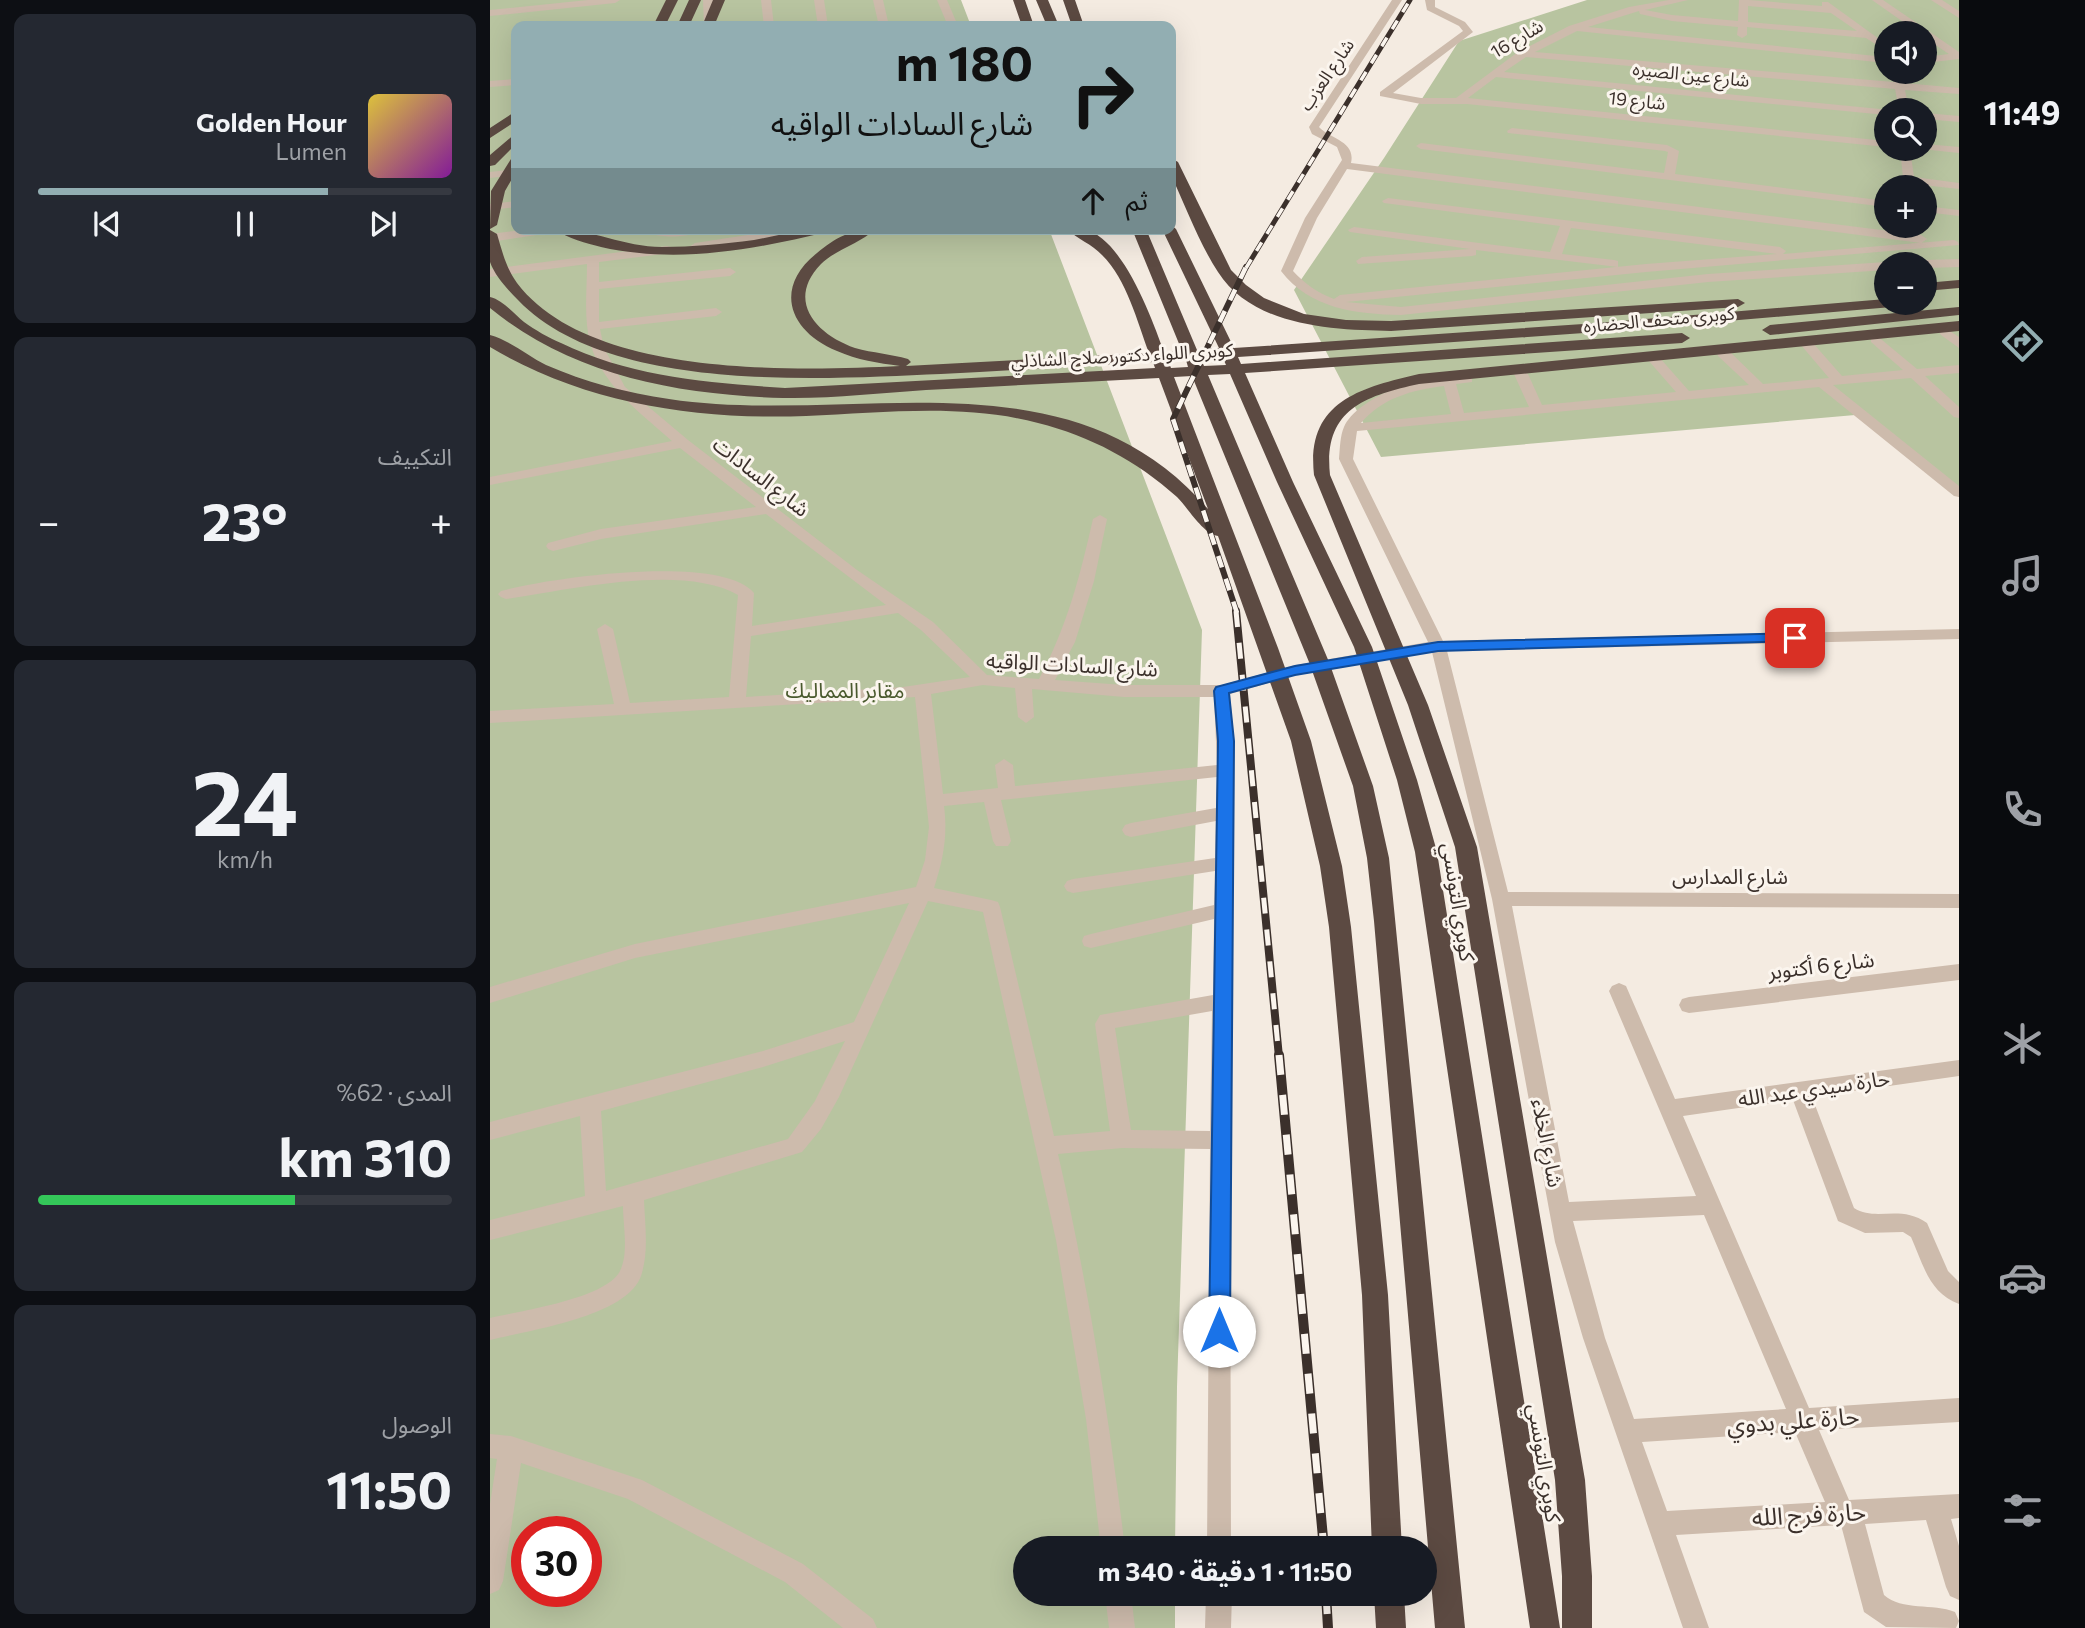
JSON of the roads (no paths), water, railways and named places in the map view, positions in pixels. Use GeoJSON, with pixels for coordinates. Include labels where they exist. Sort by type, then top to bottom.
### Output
{"type":"FeatureCollection","features":[{"type":"Feature","properties":{"kind":"highway"},"geometry":{"type":"LineString","coordinates":[[662,21],[672,0]]}},
{"type":"Feature","properties":{"kind":"highway"},"geometry":{"type":"LineString","coordinates":[[685,21],[695,0]]}},
{"type":"Feature","properties":{"kind":"highway"},"geometry":{"type":"LineString","coordinates":[[710,21],[719,0]]}},
{"type":"Feature","properties":{"kind":"highway"},"geometry":{"type":"LineString","coordinates":[[1019,0],[1026,21]]}},
{"type":"Feature","properties":{"kind":"highway"},"geometry":{"type":"LineString","coordinates":[[1042,0],[1051,21]]}},
{"type":"Feature","properties":{"kind":"highway"},"geometry":{"type":"LineString","coordinates":[[1069,0],[1076,21]]}},
{"type":"Feature","properties":{"kind":"highway"},"geometry":{"type":"LineString","coordinates":[[490,134],[511,118]]}},
{"type":"Feature","properties":{"kind":"highway"},"geometry":{"type":"LineString","coordinates":[[490,162],[511,142]]}},
{"type":"Feature","properties":{"kind":"highway"},"geometry":{"type":"LineString","coordinates":[[490,225],[498,191],[511,170]]}},
{"type":"Feature","properties":{"kind":"highway"},"geometry":{"type":"LineString","coordinates":[[1176,172],[1225,272],[1236,286],[1252,299],[1274,309],[1329,324],[1404,325],[1687,307],[1874,291]]}},
{"type":"Feature","properties":{"kind":"highway"},"geometry":{"type":"LineString","coordinates":[[580,235],[611,246],[677,251],[719,249],[791,235]]}},
{"type":"Feature","properties":{"kind":"highway"},"geometry":{"type":"LineString","coordinates":[[856,235],[830,248],[812,264],[800,281],[796,297],[800,315],[827,341],[847,349],[943,369]]}},
{"type":"Feature","properties":{"kind":"highway"},"geometry":{"type":"LineString","coordinates":[[1085,235],[1100,243],[1119,264],[1142,313],[1269,648],[1301,741],[1331,866],[1340,927],[1375,1295],[1386,1536]]}},
{"type":"Feature","properties":{"kind":"highway"},"geometry":{"type":"LineString","coordinates":[[1141,235],[1319,662],[1363,786],[1378,858],[1385,921],[1450,1628]]}},
{"type":"Feature","properties":{"kind":"highway","name":"كوبري التونسي"},"geometry":{"type":"LineString","coordinates":[[1172,235],[1216,324],[1285,482],[1363,647],[1407,780],[1426,852],[1545,1628]]}},
{"type":"Feature","properties":{"kind":"highway"},"geometry":{"type":"LineString","coordinates":[[490,236],[502,273],[523,298],[574,332],[637,355],[686,366],[762,374],[812,375],[943,369]]}},
{"type":"Feature","properties":{"kind":"highway"},"geometry":{"type":"LineString","coordinates":[[1937,286],[1959,284]]}},
{"type":"Feature","properties":{"kind":"highway"},"geometry":{"type":"LineString","coordinates":[[1937,299],[1959,296]]}},
{"type":"Feature","properties":{"kind":"highway","name":"كوبرى اللواء دكتور صلاح الشاذلي"},"geometry":{"type":"LineString","coordinates":[[490,302],[529,334],[555,347],[618,370],[695,386],[785,393],[1362,362]]}},
{"type":"Feature","properties":{"kind":"highway","name":"كوبرى متحف الحضاره"},"geometry":{"type":"LineString","coordinates":[[1360,345],[1700,321],[1874,305]]}},
{"type":"Feature","properties":{"kind":"highway","name":"كوبرى متحف الحضاره"},"geometry":{"type":"LineString","coordinates":[[1362,362],[1695,337],[1959,311]]}},
{"type":"Feature","properties":{"kind":"highway"},"geometry":{"type":"LineString","coordinates":[[1577,1628],[1577,1564],[1570,1480],[1466,847],[1445,775],[1415,694],[1322,475],[1318,458],[1320,439],[1329,422],[1345,407],[1366,394],[1419,379],[1954,329]]}},
{"type":"Feature","properties":{"kind":"highway"},"geometry":{"type":"LineString","coordinates":[[490,340],[522,360],[575,381],[673,403],[781,412],[971,407],[1015,414],[1076,429],[1135,456],[1178,486],[1207,519],[1232,556]]}},
{"type":"Feature","properties":{"kind":"highway","name":"كوبرى اللواء دكتور صلاح الشاذلي"},"geometry":{"type":"LineString","coordinates":[[943,369],[1360,345]]}},
{"type":"Feature","properties":{"kind":"highway"},"geometry":{"type":"LineString","coordinates":[[1390,1606],[1391,1628]]}},
{"type":"Feature","properties":{"kind":"street"},"geometry":{"type":"LineString","coordinates":[[490,13],[510,5],[615,0]]}},
{"type":"Feature","properties":{"kind":"street"},"geometry":{"type":"LineString","coordinates":[[708,0],[708,21]]}},
{"type":"Feature","properties":{"kind":"street"},"geometry":{"type":"LineString","coordinates":[[766,0],[768,21]]}},
{"type":"Feature","properties":{"kind":"street"},"geometry":{"type":"LineString","coordinates":[[819,0],[822,21]]}},
{"type":"Feature","properties":{"kind":"street"},"geometry":{"type":"LineString","coordinates":[[878,0],[883,21]]}},
{"type":"Feature","properties":{"kind":"street"},"geometry":{"type":"LineString","coordinates":[[942,0],[951,21]]}},
{"type":"Feature","properties":{"kind":"street","name":"شارع العزب"},"geometry":{"type":"LineString","coordinates":[[1344,164],[1348,160],[1346,149],[1315,132],[1314,127],[1397,0]]}},
{"type":"Feature","properties":{"kind":"street","name":"شارع 19"},"geometry":{"type":"LineString","coordinates":[[1430,0],[1430,8],[1462,24],[1468,32],[1384,94],[1421,101],[1458,101],[1874,143]]}},
{"type":"Feature","properties":{"kind":"street","name":"شارع 16"},"geometry":{"type":"LineString","coordinates":[[1458,101],[1521,54],[1572,28],[1633,9],[1683,0]]}},
{"type":"Feature","properties":{"kind":"street"},"geometry":{"type":"LineString","coordinates":[[1819,0],[1874,40]]}},
{"type":"Feature","properties":{"kind":"street"},"geometry":{"type":"LineString","coordinates":[[1877,0],[1958,56]]}},
{"type":"Feature","properties":{"kind":"street"},"geometry":{"type":"LineString","coordinates":[[1936,0],[1959,15]]}},
{"type":"Feature","properties":{"kind":"street"},"geometry":{"type":"LineString","coordinates":[[1739,98],[1744,2],[1833,10]]}},
{"type":"Feature","properties":{"kind":"street"},"geometry":{"type":"LineString","coordinates":[[1633,9],[1659,16],[1866,34]]}},
{"type":"Feature","properties":{"kind":"street"},"geometry":{"type":"LineString","coordinates":[[1572,28],[1874,59]]}},
{"type":"Feature","properties":{"kind":"street"},"geometry":{"type":"LineString","coordinates":[[1521,54],[1874,82]]}},
{"type":"Feature","properties":{"kind":"street"},"geometry":{"type":"LineString","coordinates":[[1937,59],[1958,56]]}},
{"type":"Feature","properties":{"kind":"street","name":"شارع عين الصيره"},"geometry":{"type":"LineString","coordinates":[[1493,74],[1874,111]]}},
{"type":"Feature","properties":{"kind":"street"},"geometry":{"type":"LineString","coordinates":[[490,84],[511,82]]}},
{"type":"Feature","properties":{"kind":"street"},"geometry":{"type":"LineString","coordinates":[[1902,98],[1899,84],[1959,91]]}},
{"type":"Feature","properties":{"kind":"street"},"geometry":{"type":"LineString","coordinates":[[1937,117],[1959,119]]}},
{"type":"Feature","properties":{"kind":"street"},"geometry":{"type":"LineString","coordinates":[[1512,131],[1674,151],[1669,177]]}},
{"type":"Feature","properties":{"kind":"street"},"geometry":{"type":"LineString","coordinates":[[1421,146],[1874,203]]}},
{"type":"Feature","properties":{"kind":"street"},"geometry":{"type":"LineString","coordinates":[[1937,148],[1959,150]]}},
{"type":"Feature","properties":{"kind":"street"},"geometry":{"type":"LineString","coordinates":[[1818,256],[1344,164],[1311,218],[1287,271],[1300,285],[1328,300],[1367,310],[1401,311],[1708,278],[1874,267]]}},
{"type":"Feature","properties":{"kind":"street"},"geometry":{"type":"LineString","coordinates":[[490,175],[511,173]]}},
{"type":"Feature","properties":{"kind":"street"},"geometry":{"type":"LineString","coordinates":[[1937,185],[1959,186]]}},
{"type":"Feature","properties":{"kind":"street"},"geometry":{"type":"LineString","coordinates":[[1388,201],[1567,223],[1603,213],[1874,230]]}},
{"type":"Feature","properties":{"kind":"street"},"geometry":{"type":"LineString","coordinates":[[490,207],[511,205]]}},
{"type":"Feature","properties":{"kind":"street"},"geometry":{"type":"LineString","coordinates":[[1937,210],[1959,213]]}},
{"type":"Feature","properties":{"kind":"street"},"geometry":{"type":"LineString","coordinates":[[1555,256],[1567,223]]}},
{"type":"Feature","properties":{"kind":"street"},"geometry":{"type":"LineString","coordinates":[[1354,230],[1646,268]]}},
{"type":"Feature","properties":{"kind":"street"},"geometry":{"type":"LineString","coordinates":[[490,236],[511,234]]}},
{"type":"Feature","properties":{"kind":"street"},"geometry":{"type":"LineString","coordinates":[[725,235],[726,243]]}},
{"type":"Feature","properties":{"kind":"street"},"geometry":{"type":"LineString","coordinates":[[490,273],[726,243],[767,235]]}},
{"type":"Feature","properties":{"kind":"street"},"geometry":{"type":"LineString","coordinates":[[1934,238],[1956,244]]}},
{"type":"Feature","properties":{"kind":"street"},"geometry":{"type":"LineString","coordinates":[[1328,300],[1646,268],[1956,244]]}},
{"type":"Feature","properties":{"kind":"street"},"geometry":{"type":"LineString","coordinates":[[1362,261],[1507,249]]}},
{"type":"Feature","properties":{"kind":"street","name":"شارع السادات"},"geometry":{"type":"LineString","coordinates":[[593,260],[593,326],[598,348],[620,389],[683,443],[852,573],[927,626],[983,680]]}},
{"type":"Feature","properties":{"kind":"street"},"geometry":{"type":"LineString","coordinates":[[1937,264],[1959,263]]}},
{"type":"Feature","properties":{"kind":"street"},"geometry":{"type":"LineString","coordinates":[[593,286],[730,272]]}},
{"type":"Feature","properties":{"kind":"street"},"geometry":{"type":"LineString","coordinates":[[593,326],[716,312]]}},
{"type":"Feature","properties":{"kind":"street"},"geometry":{"type":"LineString","coordinates":[[1350,428],[1358,416],[1380,400],[1412,387],[1449,381],[1954,329],[1959,344]]}},
{"type":"Feature","properties":{"kind":"street"},"geometry":{"type":"LineString","coordinates":[[1876,339],[1959,414]]}},
{"type":"Feature","properties":{"kind":"street"},"geometry":{"type":"LineString","coordinates":[[1807,345],[1839,380]]}},
{"type":"Feature","properties":{"kind":"street"},"geometry":{"type":"LineString","coordinates":[[1723,353],[1758,387]]}},
{"type":"Feature","properties":{"kind":"street"},"geometry":{"type":"LineString","coordinates":[[1654,360],[1685,395]]}},
{"type":"Feature","properties":{"kind":"street"},"geometry":{"type":"LineString","coordinates":[[1350,428],[1959,369]]}},
{"type":"Feature","properties":{"kind":"street"},"geometry":{"type":"LineString","coordinates":[[1521,374],[1537,409]]}},
{"type":"Feature","properties":{"kind":"street"},"geometry":{"type":"LineString","coordinates":[[1449,381],[1458,417]]}},
{"type":"Feature","properties":{"kind":"street"},"geometry":{"type":"LineString","coordinates":[[1821,382],[1959,492]]}},
{"type":"Feature","properties":{"kind":"street","name":"شارع الخلاء"},"geometry":{"type":"LineString","coordinates":[[1350,428],[1345,448],[1346,459],[1438,646],[1501,899],[1560,1212],[1594,1338],[1696,1628]]}},
{"type":"Feature","properties":{"kind":"street"},"geometry":{"type":"LineString","coordinates":[[490,481],[683,443]]}},
{"type":"Feature","properties":{"kind":"street"},"geometry":{"type":"LineString","coordinates":[[553,546],[601,534],[769,509]]}},
{"type":"Feature","properties":{"kind":"street"},"geometry":{"type":"LineString","coordinates":[[1044,685],[1067,642],[1086,581],[1100,519]]}},
{"type":"Feature","properties":{"kind":"street"},"geometry":{"type":"LineString","coordinates":[[506,594],[652,576],[698,575],[721,579],[746,593],[737,701]]}},
{"type":"Feature","properties":{"kind":"street"},"geometry":{"type":"LineString","coordinates":[[744,632],[902,607]]}},
{"type":"Feature","properties":{"kind":"street"},"geometry":{"type":"LineString","coordinates":[[605,629],[623,709]]}},
{"type":"Feature","properties":{"kind":"street","name":"شارع السادات الواقيه"},"geometry":{"type":"LineString","coordinates":[[490,718],[922,690],[983,680],[1124,691],[1222,691],[1295,670],[1438,646],[1959,634]]}},
{"type":"Feature","properties":{"kind":"street"},"geometry":{"type":"LineString","coordinates":[[1023,684],[1026,717]]}},
{"type":"Feature","properties":{"kind":"street"},"geometry":{"type":"LineString","coordinates":[[490,1230],[784,1152],[802,1140],[861,1028],[923,893],[934,860],[938,827],[922,690]]}},
{"type":"Feature","properties":{"kind":"street"},"geometry":{"type":"LineString","coordinates":[[1219,1536],[1220,1140],[1225,813],[1222,691]]}},
{"type":"Feature","properties":{"kind":"street"},"geometry":{"type":"LineString","coordinates":[[1002,841],[999,794],[1004,765]]}},
{"type":"Feature","properties":{"kind":"street"},"geometry":{"type":"LineString","coordinates":[[936,801],[1225,769]]}},
{"type":"Feature","properties":{"kind":"street"},"geometry":{"type":"LineString","coordinates":[[1131,830],[1225,813]]}},
{"type":"Feature","properties":{"kind":"street"},"geometry":{"type":"LineString","coordinates":[[1073,886],[1224,863]]}},
{"type":"Feature","properties":{"kind":"street"},"geometry":{"type":"LineString","coordinates":[[490,995],[635,951],[923,893],[983,903],[991,907],[995,913],[1067,1240],[1098,1419],[1111,1536]]}},
{"type":"Feature","properties":{"kind":"street","name":"شارع المدارس"},"geometry":{"type":"LineString","coordinates":[[1501,899],[1959,901]]}},
{"type":"Feature","properties":{"kind":"street"},"geometry":{"type":"LineString","coordinates":[[1091,941],[1223,910]]}},
{"type":"Feature","properties":{"kind":"street","name":"شارع 6 أكتوبر"},"geometry":{"type":"LineString","coordinates":[[1689,1006],[1959,972]]}},
{"type":"Feature","properties":{"kind":"street"},"geometry":{"type":"LineString","coordinates":[[1619,991],[1846,1513],[1873,1603],[1886,1614],[1946,1621]]}},
{"type":"Feature","properties":{"kind":"street"},"geometry":{"type":"LineString","coordinates":[[1122,1139],[1105,1024],[1107,1021],[1222,1001]]}},
{"type":"Feature","properties":{"kind":"street"},"geometry":{"type":"LineString","coordinates":[[490,1131],[763,1059],[861,1028]]}},
{"type":"Feature","properties":{"kind":"street","name":"حارة سيدي عبد الله"},"geometry":{"type":"LineString","coordinates":[[1669,1109],[1959,1068]]}},
{"type":"Feature","properties":{"kind":"street"},"geometry":{"type":"LineString","coordinates":[[1800,1092],[1846,1214],[1852,1220],[1868,1225],[1900,1222],[1913,1224],[1919,1230],[1943,1284],[1959,1294]]}},
{"type":"Feature","properties":{"kind":"street"},"geometry":{"type":"LineString","coordinates":[[590,1105],[596,1203]]}},
{"type":"Feature","properties":{"kind":"street"},"geometry":{"type":"LineString","coordinates":[[1046,1146],[1122,1139],[1220,1140]]}},
{"type":"Feature","properties":{"kind":"street"},"geometry":{"type":"LineString","coordinates":[[490,1329],[598,1300],[623,1286],[629,1277],[632,1259],[633,1194]]}},
{"type":"Feature","properties":{"kind":"street"},"geometry":{"type":"LineString","coordinates":[[1560,1212],[1711,1205]]}},
{"type":"Feature","properties":{"kind":"street","name":"حارة علي بدوي"},"geometry":{"type":"LineString","coordinates":[[1627,1431],[1959,1410]]}},
{"type":"Feature","properties":{"kind":"street"},"geometry":{"type":"LineString","coordinates":[[490,1581],[501,1447],[633,1489],[794,1573],[864,1628]]}},
{"type":"Feature","properties":{"kind":"street"},"geometry":{"type":"LineString","coordinates":[[1947,1507],[1959,1587]]}},
{"type":"Feature","properties":{"kind":"street","name":"حارة فرج الله"},"geometry":{"type":"LineString","coordinates":[[1660,1524],[1947,1507]]}},
{"type":"Feature","properties":{"kind":"street"},"geometry":{"type":"LineString","coordinates":[[1119,1606],[1122,1628]]}},
{"type":"Feature","properties":{"kind":"street"},"geometry":{"type":"LineString","coordinates":[[1219,1606],[1219,1628]]}},
{"type":"Feature","properties":{"kind":"railway"},"geometry":{"type":"LineString","coordinates":[[1246,268],[1410,0]]}},
{"type":"Feature","properties":{"kind":"railway"},"geometry":{"type":"LineString","coordinates":[[1237,613],[1173,419],[1246,267]]}},
{"type":"Feature","properties":{"kind":"railway"},"geometry":{"type":"LineString","coordinates":[[1236,611],[1279,1057]]}},
{"type":"Feature","properties":{"kind":"railway"},"geometry":{"type":"LineString","coordinates":[[1279,1055],[1323,1536]]}},
{"type":"Feature","properties":{"kind":"railway"},"geometry":{"type":"LineString","coordinates":[[1327,1606],[1328,1628]]}},
{"type":"Feature","properties":{"kind":"park label","name":"مقابر المماليك"},"geometry":{"type":"Point","coordinates":[845,691]}}]}
